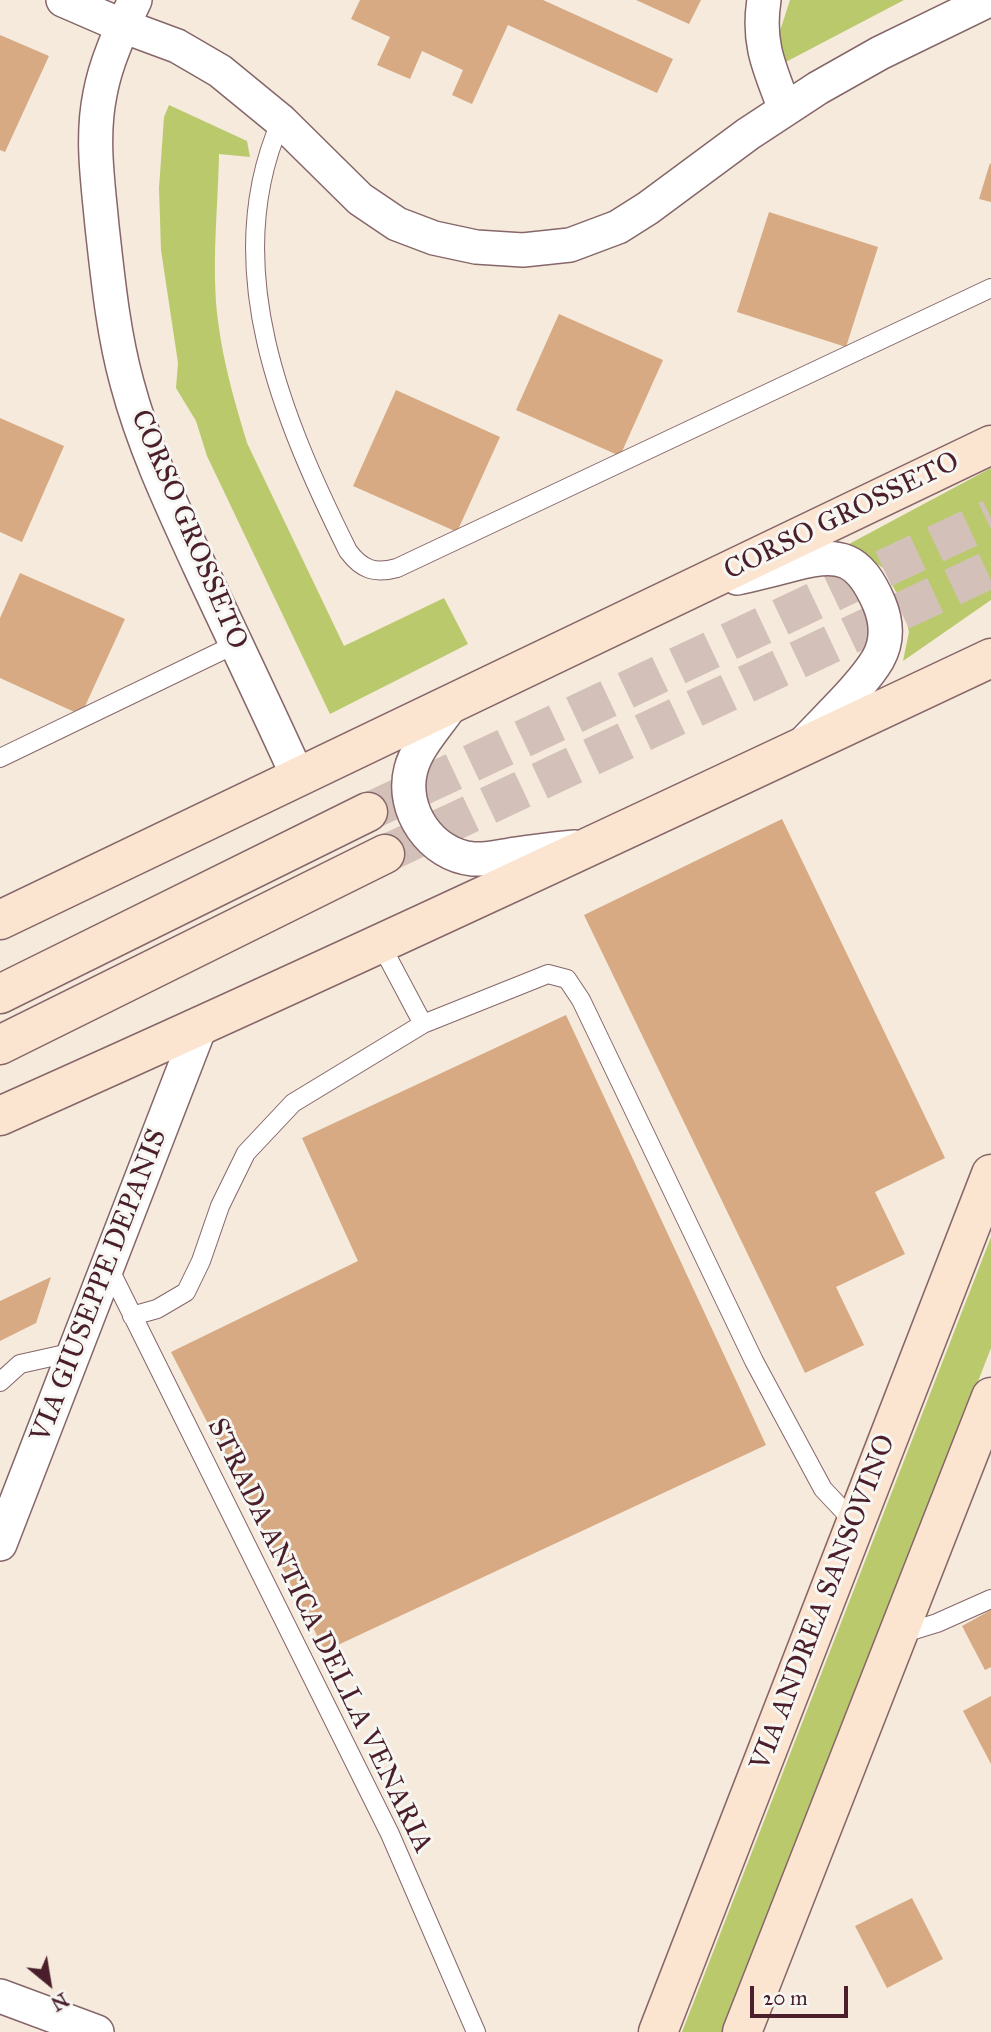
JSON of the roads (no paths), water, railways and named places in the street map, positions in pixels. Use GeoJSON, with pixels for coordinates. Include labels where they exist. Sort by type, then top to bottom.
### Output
{"type":"FeatureCollection","features":[{"type":"Feature","properties":{"kind":"main road","name":"CORSO GROSSETO"},"geometry":{"type":"LineString","coordinates":[[0,920],[991,445]]}},
{"type":"Feature","properties":{"kind":"main road"},"geometry":{"type":"LineString","coordinates":[[885,708],[991,631]]}},
{"type":"Feature","properties":{"kind":"main road","name":"CORSO GROSSETO"},"geometry":{"type":"LineString","coordinates":[[0,1116],[200,1027],[797,751],[991,658]]}},
{"type":"Feature","properties":{"kind":"main road"},"geometry":{"type":"LineString","coordinates":[[0,994],[368,812]]}},
{"type":"Feature","properties":{"kind":"main road"},"geometry":{"type":"LineString","coordinates":[[0,1045],[385,854]]}},
{"type":"Feature","properties":{"kind":"main road","name":"VIA ANDREA SANSOVINO"},"geometry":{"type":"LineString","coordinates":[[658,2032],[991,1174]]}},
{"type":"Feature","properties":{"kind":"main road"},"geometry":{"type":"LineString","coordinates":[[742,2032],[991,1397]]}},
{"type":"Feature","properties":{"kind":"street"},"geometry":{"type":"LineString","coordinates":[[63,0],[129,13],[177,46],[211,65],[281,121],[360,199],[397,224],[433,238],[490,248],[523,250],[570,244],[618,227],[785,109],[858,65],[989,0]]}},
{"type":"Feature","properties":{"kind":"street"},"geometry":{"type":"LineString","coordinates":[[764,0],[760,29],[762,42],[785,109]]}},
{"type":"Feature","properties":{"kind":"street","name":"CORSO GROSSETO"},"geometry":{"type":"LineString","coordinates":[[129,13],[103,81],[96,129],[96,166],[112,316],[127,384],[148,450],[298,777]]}},
{"type":"Feature","properties":{"kind":"street","name":"CORSO GROSSETO"},"geometry":{"type":"LineString","coordinates":[[693,590],[826,557],[852,565],[866,579],[884,619],[886,638],[883,649],[872,668],[797,751]]}},
{"type":"Feature","properties":{"kind":"street","name":"CORSO GROSSETO"},"geometry":{"type":"LineString","coordinates":[[451,705],[419,751],[410,777],[410,795],[417,819],[433,842],[456,856],[475,859],[590,845]]}},
{"type":"Feature","properties":{"kind":"street","name":"VIA GIUSEPPE DEPANIS"},"geometry":{"type":"LineString","coordinates":[[0,1544],[200,1027]]}},
{"type":"Feature","properties":{"kind":"street"},"geometry":{"type":"LineString","coordinates":[[0,1996],[97,2032]]}},
{"type":"Feature","properties":{"kind":"lane"},"geometry":{"type":"LineString","coordinates":[[281,121],[266,161],[255,232],[256,282],[262,332],[274,375],[298,440],[348,551],[365,569],[375,571],[397,568],[991,288]]}},
{"type":"Feature","properties":{"kind":"lane"},"geometry":{"type":"LineString","coordinates":[[0,758],[236,644]]}},
{"type":"Feature","properties":{"kind":"lane"},"geometry":{"type":"LineString","coordinates":[[380,943],[423,1024]]}},
{"type":"Feature","properties":{"kind":"lane"},"geometry":{"type":"LineString","coordinates":[[132,1316],[157,1309],[186,1292],[201,1261],[220,1206],[246,1153],[293,1102],[423,1024],[548,974],[567,979],[581,1000],[754,1361],[823,1489],[855,1523]]}},
{"type":"Feature","properties":{"kind":"lane","name":"STRADA ANTICA DELLA VENARIA"},"geometry":{"type":"LineString","coordinates":[[107,1266],[390,1834],[476,2032]]}},
{"type":"Feature","properties":{"kind":"lane"},"geometry":{"type":"LineString","coordinates":[[0,1382],[20,1364],[74,1352]]}},
{"type":"Feature","properties":{"kind":"lane"},"geometry":{"type":"LineString","coordinates":[[898,1635],[937,1623],[991,1599]]}},
{"type":"Feature","properties":{"kind":"tunnel"},"geometry":{"type":"LineString","coordinates":[[368,812],[991,518]]}},
{"type":"Feature","properties":{"kind":"tunnel"},"geometry":{"type":"LineString","coordinates":[[385,854],[991,569]]}}]}
